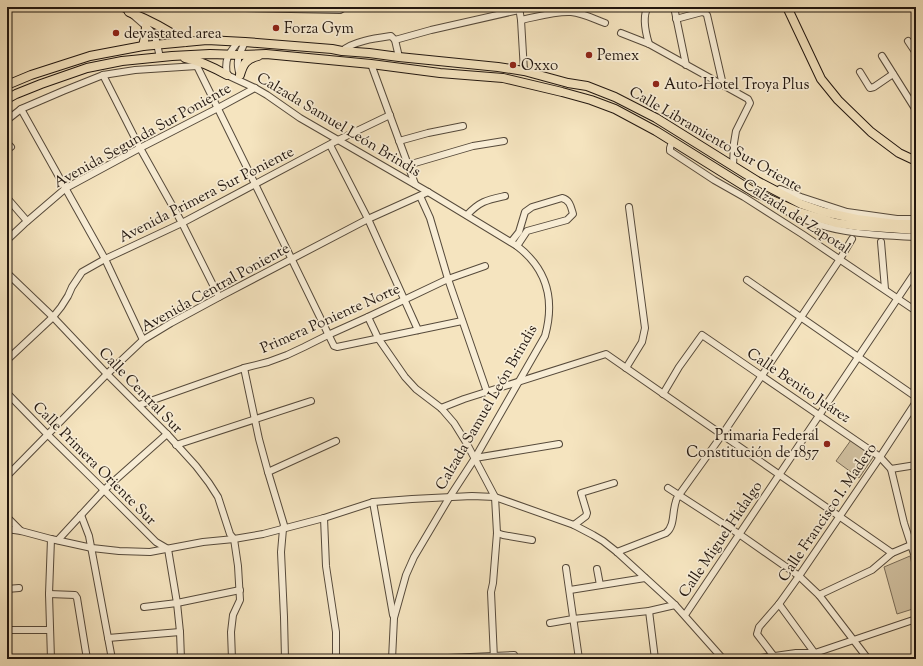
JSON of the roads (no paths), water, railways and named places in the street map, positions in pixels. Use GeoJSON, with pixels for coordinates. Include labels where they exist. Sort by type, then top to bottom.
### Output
{"type":"FeatureCollection","features":[{"type":"Feature","properties":{"kind":"main road"},"geometry":{"type":"LineString","coordinates":[[787,7],[821,79],[838,100],[871,132],[899,153],[916,161]]}},
{"type":"Feature","properties":{"kind":"main road"},"geometry":{"type":"LineString","coordinates":[[126,9],[174,34],[185,42]]}},
{"type":"Feature","properties":{"kind":"main road"},"geometry":{"type":"LineString","coordinates":[[143,46],[146,39],[146,26]]}},
{"type":"Feature","properties":{"kind":"main road","name":"Calle Libramiento Sur Oriente"},"geometry":{"type":"LineString","coordinates":[[7,85],[31,75],[90,56],[143,46],[207,40],[332,49],[498,67],[524,71],[568,83],[587,86],[615,97],[656,118],[733,166],[801,204],[824,212],[857,219],[896,224],[916,224]]}},
{"type":"Feature","properties":{"kind":"main road"},"geometry":{"type":"LineString","coordinates":[[241,79],[243,65],[245,62],[252,57],[266,54]]}},
{"type":"Feature","properties":{"kind":"main road","name":"Calle Libramiento Sur Oriente"},"geometry":{"type":"LineString","coordinates":[[7,99],[41,84],[88,68],[122,61],[172,56],[266,54],[371,64],[440,73],[503,78],[591,100],[615,109],[656,131],[754,192],[796,211],[836,222],[858,226],[916,230]]}},
{"type":"Feature","properties":{"kind":"main road"},"geometry":{"type":"LineString","coordinates":[[172,56],[195,63],[211,65],[227,74]]}},
{"type":"Feature","properties":{"kind":"street"},"geometry":{"type":"LineString","coordinates":[[126,9],[156,7]]}},
{"type":"Feature","properties":{"kind":"street"},"geometry":{"type":"LineString","coordinates":[[200,7],[340,10],[345,7]]}},
{"type":"Feature","properties":{"kind":"street"},"geometry":{"type":"LineString","coordinates":[[648,7],[644,18],[649,44]]}},
{"type":"Feature","properties":{"kind":"street"},"geometry":{"type":"LineString","coordinates":[[674,7],[686,65]]}},
{"type":"Feature","properties":{"kind":"street"},"geometry":{"type":"LineString","coordinates":[[126,9],[146,26],[154,36],[160,57]]}},
{"type":"Feature","properties":{"kind":"street"},"geometry":{"type":"LineString","coordinates":[[395,40],[519,9],[524,71]]}},
{"type":"Feature","properties":{"kind":"street"},"geometry":{"type":"LineString","coordinates":[[521,20],[572,12],[605,23]]}},
{"type":"Feature","properties":{"kind":"street"},"geometry":{"type":"LineString","coordinates":[[676,19],[702,12],[707,15],[723,85]]}},
{"type":"Feature","properties":{"kind":"street"},"geometry":{"type":"LineString","coordinates":[[621,33],[649,44],[749,100],[750,103],[736,131],[733,166]]}},
{"type":"Feature","properties":{"kind":"street"},"geometry":{"type":"LineString","coordinates":[[342,51],[357,43],[391,36],[395,40],[399,57]]}},
{"type":"Feature","properties":{"kind":"street"},"geometry":{"type":"LineString","coordinates":[[908,41],[916,53]]}},
{"type":"Feature","properties":{"kind":"street"},"geometry":{"type":"LineString","coordinates":[[227,74],[226,60],[229,54],[242,42]]}},
{"type":"Feature","properties":{"kind":"street","name":"Calzada Samuel León Brindis"},"geometry":{"type":"LineString","coordinates":[[241,79],[237,67],[242,42]]}},
{"type":"Feature","properties":{"kind":"street"},"geometry":{"type":"LineString","coordinates":[[882,56],[914,107],[916,105]]}},
{"type":"Feature","properties":{"kind":"street"},"geometry":{"type":"LineString","coordinates":[[7,120],[21,109],[103,75],[195,63],[334,346],[337,347],[462,321]]}},
{"type":"Feature","properties":{"kind":"street"},"geometry":{"type":"LineString","coordinates":[[371,64],[415,184]]}},
{"type":"Feature","properties":{"kind":"street"},"geometry":{"type":"LineString","coordinates":[[860,72],[870,88],[874,87],[893,74]]}},
{"type":"Feature","properties":{"kind":"street","name":"Calzada Samuel León Brindis"},"geometry":{"type":"LineString","coordinates":[[227,74],[241,79],[300,118],[415,184],[525,251],[540,270],[547,286],[549,300],[548,323],[545,336],[475,458],[414,557],[406,575],[394,618],[392,659]]}},
{"type":"Feature","properties":{"kind":"street"},"geometry":{"type":"LineString","coordinates":[[103,75],[140,148],[182,223],[219,297]]}},
{"type":"Feature","properties":{"kind":"street","name":"Avenida Segunda Sur Poniente"},"geometry":{"type":"LineString","coordinates":[[7,240],[66,188],[255,88]]}},
{"type":"Feature","properties":{"kind":"street"},"geometry":{"type":"LineString","coordinates":[[21,109],[105,258],[143,340]]}},
{"type":"Feature","properties":{"kind":"street","name":"Avenida Primera Sur Poniente"},"geometry":{"type":"LineString","coordinates":[[7,360],[53,317],[61,307],[82,272],[105,258],[182,223],[338,140],[390,115]]}},
{"type":"Feature","properties":{"kind":"street"},"geometry":{"type":"LineString","coordinates":[[399,142],[428,133],[463,126]]}},
{"type":"Feature","properties":{"kind":"street"},"geometry":{"type":"LineString","coordinates":[[408,165],[474,146],[504,141]]}},
{"type":"Feature","properties":{"kind":"street","name":"Calzada del Zapotal"},"geometry":{"type":"LineString","coordinates":[[672,142],[670,151],[802,234],[886,289],[916,311]]}},
{"type":"Feature","properties":{"kind":"street"},"geometry":{"type":"LineString","coordinates":[[330,145],[368,219],[418,330]]}},
{"type":"Feature","properties":{"kind":"street"},"geometry":{"type":"LineString","coordinates":[[683,159],[688,151]]}},
{"type":"Feature","properties":{"kind":"street"},"geometry":{"type":"LineString","coordinates":[[757,180],[801,197],[847,212],[897,219],[916,219]]}},
{"type":"Feature","properties":{"kind":"street","name":"Avenida Central Poniente"},"geometry":{"type":"LineString","coordinates":[[7,476],[107,374],[143,340],[219,297],[368,219],[428,192]]}},
{"type":"Feature","properties":{"kind":"street"},"geometry":{"type":"LineString","coordinates":[[754,192],[790,214],[820,225],[857,234],[916,237]]}},
{"type":"Feature","properties":{"kind":"street"},"geometry":{"type":"LineString","coordinates":[[420,196],[430,218],[462,321],[487,392]]}},
{"type":"Feature","properties":{"kind":"street"},"geometry":{"type":"LineString","coordinates":[[467,216],[482,202],[505,196]]}},
{"type":"Feature","properties":{"kind":"street"},"geometry":{"type":"LineString","coordinates":[[511,242],[519,232],[525,212],[532,207],[562,198],[566,199],[570,204],[572,214],[567,220],[527,231],[517,246]]}},
{"type":"Feature","properties":{"kind":"street"},"geometry":{"type":"LineString","coordinates":[[8,199],[28,221]]}},
{"type":"Feature","properties":{"kind":"street"},"geometry":{"type":"LineString","coordinates":[[626,368],[642,342],[645,328],[629,207]]}},
{"type":"Feature","properties":{"kind":"street"},"geometry":{"type":"LineString","coordinates":[[617,552],[669,531],[676,501],[679,495],[762,376],[852,239]]}},
{"type":"Feature","properties":{"kind":"street"},"geometry":{"type":"LineString","coordinates":[[881,242],[886,289]]}},
{"type":"Feature","properties":{"kind":"street","name":"Primera Poniente Norte"},"geometry":{"type":"LineString","coordinates":[[139,405],[244,368],[268,362],[287,355],[328,334],[368,317],[448,278],[485,266]]}},
{"type":"Feature","properties":{"kind":"street","name":"Calle Miguel Hidalgo"},"geometry":{"type":"LineString","coordinates":[[685,615],[916,271]]}},
{"type":"Feature","properties":{"kind":"street","name":"Calle Central Sur"},"geometry":{"type":"LineString","coordinates":[[7,273],[53,317],[167,434],[196,466],[218,497],[228,528],[234,539],[238,566],[240,600],[233,615],[231,632],[232,659]]}},
{"type":"Feature","properties":{"kind":"street"},"geometry":{"type":"LineString","coordinates":[[747,280],[916,397]]}},
{"type":"Feature","properties":{"kind":"street"},"geometry":{"type":"LineString","coordinates":[[368,317],[378,338],[405,377],[441,408],[454,423],[475,458],[495,497],[497,533],[494,583],[491,592],[493,657]]}},
{"type":"Feature","properties":{"kind":"street","name":"Calle Benito Juárez"},"geometry":{"type":"LineString","coordinates":[[663,394],[679,367],[702,335],[880,457],[891,469]]}},
{"type":"Feature","properties":{"kind":"street"},"geometry":{"type":"LineString","coordinates":[[441,408],[606,354],[892,553]]}},
{"type":"Feature","properties":{"kind":"street"},"geometry":{"type":"LineString","coordinates":[[244,368],[259,439],[284,525],[282,529],[281,552],[285,659]]}},
{"type":"Feature","properties":{"kind":"street","name":"Calle Primera Oriente Sur"},"geometry":{"type":"LineString","coordinates":[[7,393],[156,542],[168,548]]}},
{"type":"Feature","properties":{"kind":"street"},"geometry":{"type":"LineString","coordinates":[[176,445],[311,401]]}},
{"type":"Feature","properties":{"kind":"street","name":"Calle Francisco I. Madero"},"geometry":{"type":"LineString","coordinates":[[775,658],[757,634],[759,627],[779,604],[799,576],[916,402]]}},
{"type":"Feature","properties":{"kind":"street"},"geometry":{"type":"LineString","coordinates":[[58,540],[104,490],[167,434]]}},
{"type":"Feature","properties":{"kind":"street"},"geometry":{"type":"LineString","coordinates":[[268,472],[336,441]]}},
{"type":"Feature","properties":{"kind":"street"},"geometry":{"type":"LineString","coordinates":[[475,458],[559,444]]}},
{"type":"Feature","properties":{"kind":"street"},"geometry":{"type":"LineString","coordinates":[[916,465],[891,469],[904,523],[912,543],[916,560]]}},
{"type":"Feature","properties":{"kind":"street"},"geometry":{"type":"LineString","coordinates":[[574,526],[586,516],[587,513],[581,493],[614,484]]}},
{"type":"Feature","properties":{"kind":"street"},"geometry":{"type":"LineString","coordinates":[[668,488],[739,534],[799,576],[819,595],[868,659]]}},
{"type":"Feature","properties":{"kind":"street"},"geometry":{"type":"LineString","coordinates":[[7,529],[92,548],[150,552],[203,542],[263,534],[324,518],[373,502],[472,496],[495,497],[574,526],[603,541],[675,605],[723,659]]}},
{"type":"Feature","properties":{"kind":"street"},"geometry":{"type":"LineString","coordinates":[[373,502],[394,618]]}},
{"type":"Feature","properties":{"kind":"street"},"geometry":{"type":"LineString","coordinates":[[81,515],[92,548],[112,659]]}},
{"type":"Feature","properties":{"kind":"street"},"geometry":{"type":"LineString","coordinates":[[7,517],[21,531]]}},
{"type":"Feature","properties":{"kind":"street"},"geometry":{"type":"LineString","coordinates":[[324,518],[326,566],[336,632],[336,659]]}},
{"type":"Feature","properties":{"kind":"street"},"geometry":{"type":"LineString","coordinates":[[497,533],[532,540]]}},
{"type":"Feature","properties":{"kind":"street"},"geometry":{"type":"LineString","coordinates":[[819,595],[872,570],[892,553],[912,543],[916,537]]}},
{"type":"Feature","properties":{"kind":"street"},"geometry":{"type":"LineString","coordinates":[[51,539],[49,594],[51,659]]}},
{"type":"Feature","properties":{"kind":"street"},"geometry":{"type":"LineString","coordinates":[[168,548],[177,602],[180,632],[180,659]]}},
{"type":"Feature","properties":{"kind":"street"},"geometry":{"type":"LineString","coordinates":[[566,568],[579,659]]}},
{"type":"Feature","properties":{"kind":"street"},"geometry":{"type":"LineString","coordinates":[[597,569],[600,585]]}},
{"type":"Feature","properties":{"kind":"street"},"geometry":{"type":"LineString","coordinates":[[570,590],[645,578]]}},
{"type":"Feature","properties":{"kind":"street"},"geometry":{"type":"LineString","coordinates":[[7,589],[19,588]]}},
{"type":"Feature","properties":{"kind":"street"},"geometry":{"type":"LineString","coordinates":[[144,607],[240,590]]}},
{"type":"Feature","properties":{"kind":"street"},"geometry":{"type":"LineString","coordinates":[[49,594],[75,595],[77,598],[88,659]]}},
{"type":"Feature","properties":{"kind":"street"},"geometry":{"type":"LineString","coordinates":[[779,604],[819,659]]}},
{"type":"Feature","properties":{"kind":"street"},"geometry":{"type":"LineString","coordinates":[[550,623],[573,619],[649,611],[675,605]]}},
{"type":"Feature","properties":{"kind":"street"},"geometry":{"type":"LineString","coordinates":[[649,611],[655,659]]}},
{"type":"Feature","properties":{"kind":"street"},"geometry":{"type":"LineString","coordinates":[[754,659],[775,658],[796,653],[815,653],[916,619]]}},
{"type":"Feature","properties":{"kind":"street"},"geometry":{"type":"LineString","coordinates":[[7,630],[50,630]]}},
{"type":"Feature","properties":{"kind":"street"},"geometry":{"type":"LineString","coordinates":[[108,638],[180,632]]}},
{"type":"Feature","properties":{"kind":"street"},"geometry":{"type":"LineString","coordinates":[[425,659],[514,656]]}},
{"type":"Feature","properties":{"kind":"place","name":"Forza Gym"},"geometry":{"type":"Point","coordinates":[276,28]}},
{"type":"Feature","properties":{"kind":"place","name":"devastated area"},"geometry":{"type":"Point","coordinates":[116,33]}},
{"type":"Feature","properties":{"kind":"place","name":"Pemex"},"geometry":{"type":"Point","coordinates":[589,55]}},
{"type":"Feature","properties":{"kind":"place","name":"Oxxo"},"geometry":{"type":"Point","coordinates":[513,65]}},
{"type":"Feature","properties":{"kind":"place","name":"Auto-Hotel Troya Plus"},"geometry":{"type":"Point","coordinates":[656,84]}},
{"type":"Feature","properties":{"kind":"place","name":"Primaria Federal Constitución de 1857"},"geometry":{"type":"Point","coordinates":[827,444]}}]}
